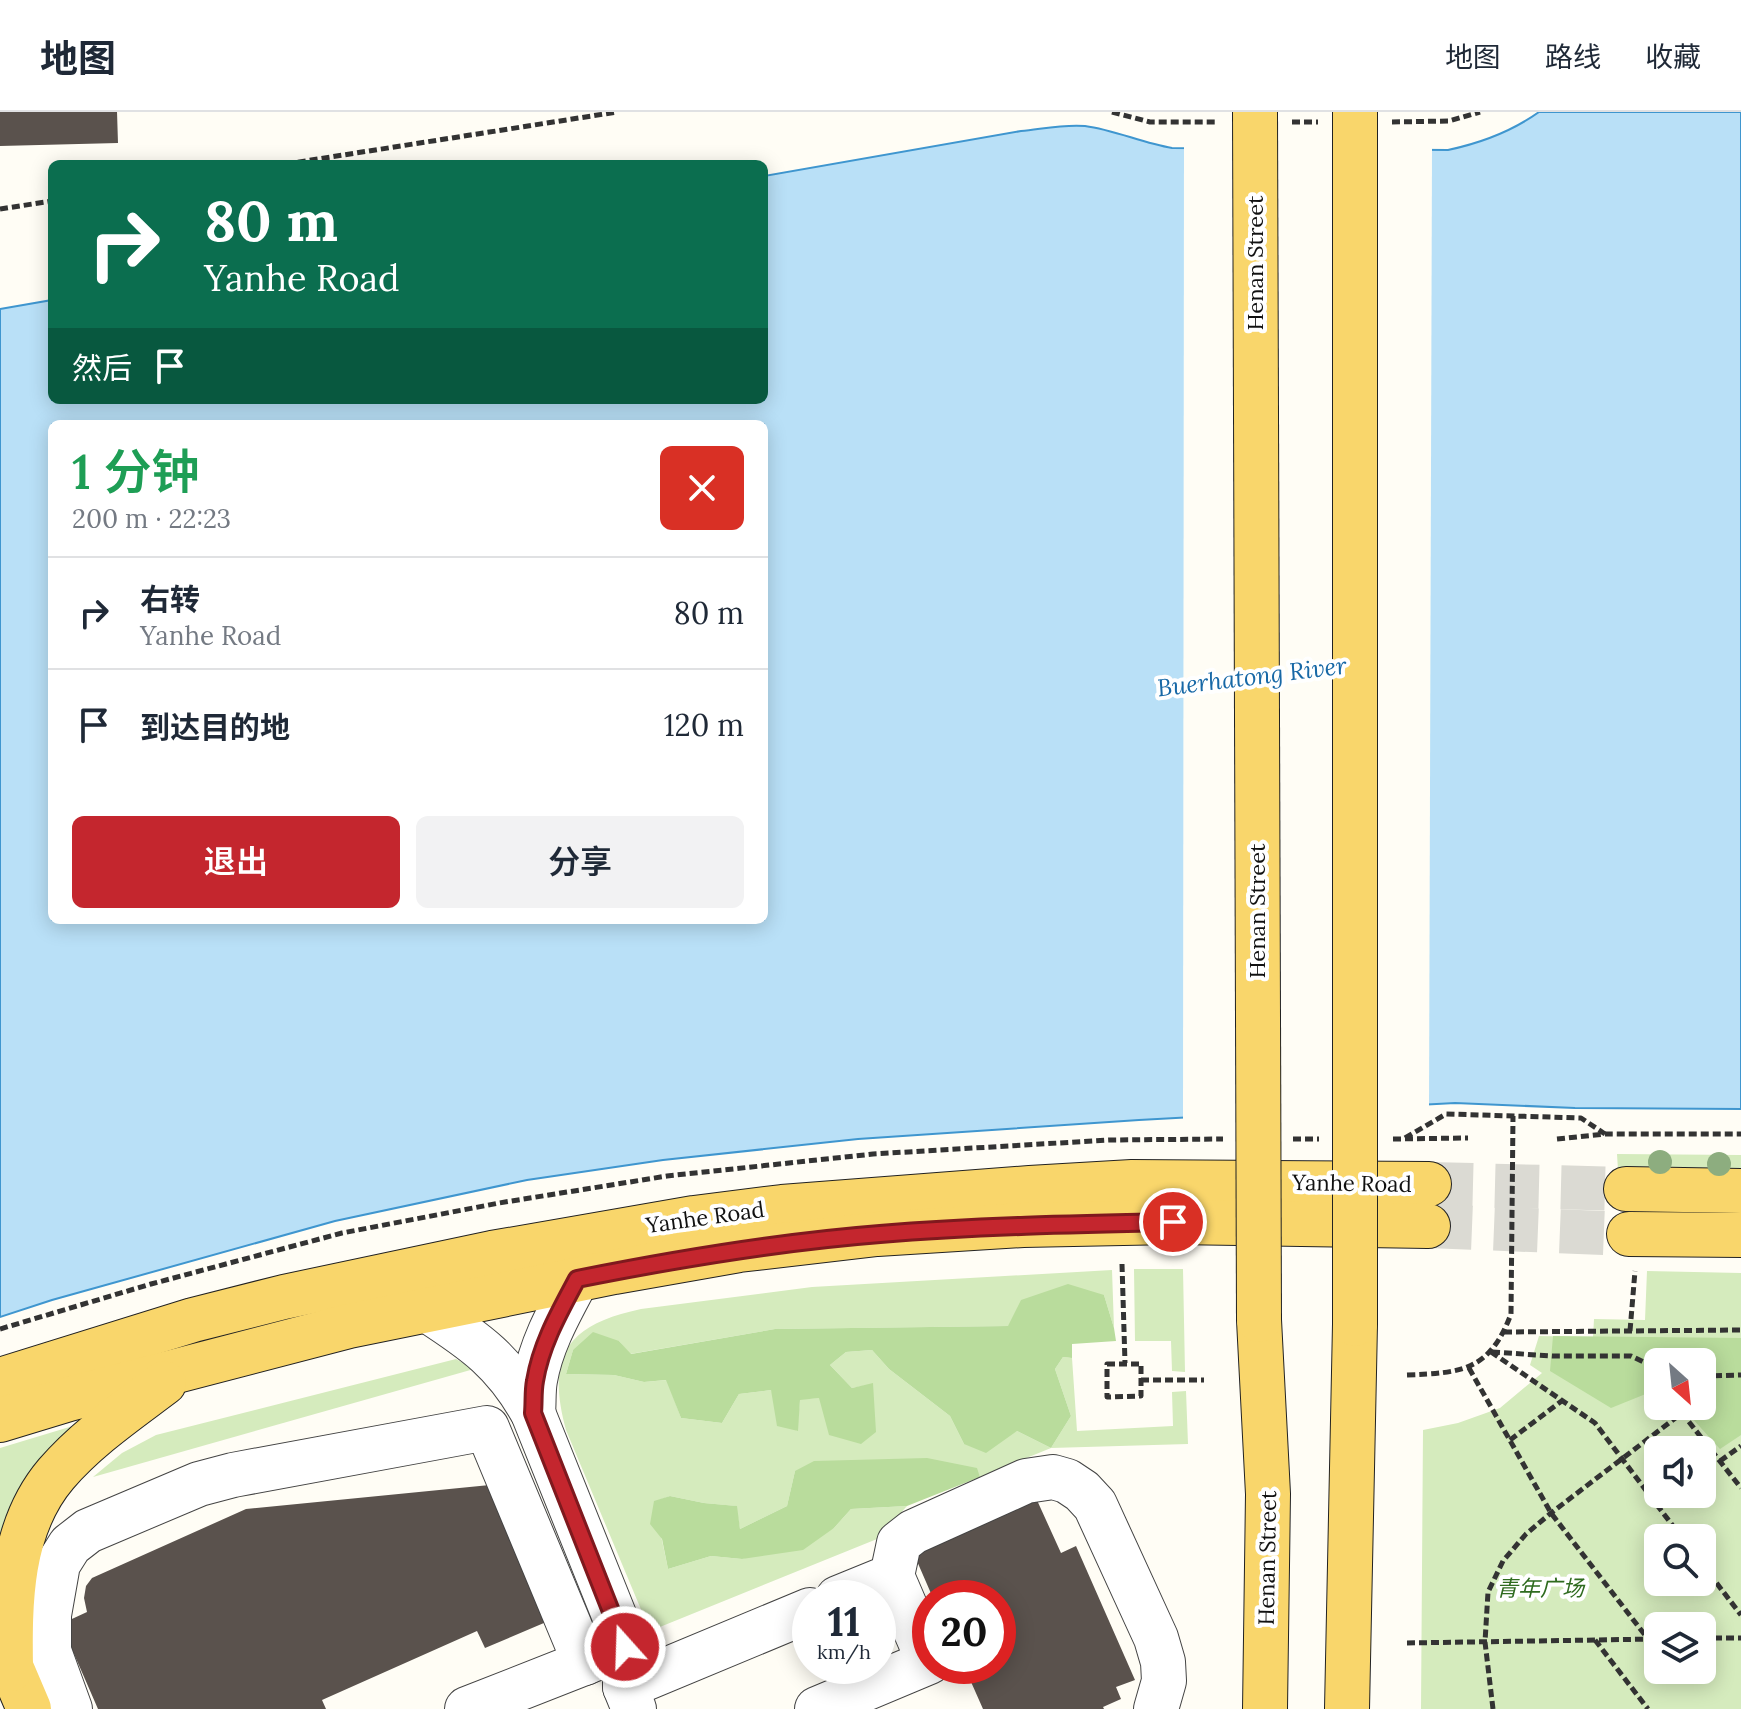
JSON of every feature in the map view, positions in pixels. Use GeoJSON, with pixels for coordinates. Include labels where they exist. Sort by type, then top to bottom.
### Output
{"type":"FeatureCollection","features":[{"type":"Feature","properties":{"kind":"main road","name":"Henan Street"},"geometry":{"type":"LineString","coordinates":[[1255,112],[1259,1320],[1268,1494],[1265,1709]]}},
{"type":"Feature","properties":{"kind":"main road"},"geometry":{"type":"LineString","coordinates":[[1347,1709],[1355,1324],[1355,112]]}},
{"type":"Feature","properties":{"kind":"main road","name":"Yanhe Road"},"geometry":{"type":"LineString","coordinates":[[0,1380],[193,1320],[284,1297],[492,1253],[694,1218],[782,1207],[1132,1182],[1429,1205],[1173,1222],[951,1229],[739,1250],[577,1279],[292,1340],[0,1420]]}},
{"type":"Feature","properties":{"kind":"main road"},"geometry":{"type":"LineString","coordinates":[[1626,1189],[1741,1191]]}},
{"type":"Feature","properties":{"kind":"main road"},"geometry":{"type":"LineString","coordinates":[[1632,1246],[1741,1235]]}},
{"type":"Feature","properties":{"kind":"main road"},"geometry":{"type":"LineString","coordinates":[[29,1709],[4,1679],[14,1570],[33,1509],[54,1476],[77,1453],[179,1371]]}},
{"type":"Feature","properties":{"kind":"main road"},"geometry":{"type":"LineString","coordinates":[[1243,1709],[1266,1638]]}},
{"type":"Feature","properties":{"kind":"lane"},"geometry":{"type":"LineString","coordinates":[[533,1413],[541,1355],[577,1279]]}},
{"type":"Feature","properties":{"kind":"lane"},"geometry":{"type":"LineString","coordinates":[[427,1310],[486,1350],[522,1392],[533,1413],[628,1681]]}},
{"type":"Feature","properties":{"kind":"lane"},"geometry":{"type":"LineString","coordinates":[[70,1709],[49,1651],[49,1615],[58,1564],[70,1545],[88,1531],[199,1484],[233,1475],[487,1428],[585,1663]]}},
{"type":"Feature","properties":{"kind":"lane"},"geometry":{"type":"LineString","coordinates":[[817,1709],[929,1662],[892,1576],[899,1543],[913,1532],[1026,1481],[1053,1477],[1067,1481],[1095,1505],[1156,1638],[1163,1662],[1164,1681],[1156,1709]]}},
{"type":"Feature","properties":{"kind":"lane"},"geometry":{"type":"LineString","coordinates":[[882,1580],[892,1576]]}},
{"type":"Feature","properties":{"kind":"lane"},"geometry":{"type":"LineString","coordinates":[[467,1709],[585,1663],[628,1681],[792,1617]]}},
{"type":"Feature","properties":{"kind":"path"},"geometry":{"type":"LineString","coordinates":[[311,160],[617,112]]}},
{"type":"Feature","properties":{"kind":"path"},"geometry":{"type":"LineString","coordinates":[[0,209],[48,202]]}},
{"type":"Feature","properties":{"kind":"path"},"geometry":{"type":"LineString","coordinates":[[1405,1139],[1446,1114],[1581,1118],[1605,1134]]}},
{"type":"Feature","properties":{"kind":"path"},"geometry":{"type":"LineString","coordinates":[[1407,1375],[1443,1374],[1469,1368],[1491,1352],[1504,1332],[1511,1314],[1513,1116]]}},
{"type":"Feature","properties":{"kind":"path"},"geometry":{"type":"LineString","coordinates":[[1557,1139],[1605,1134],[1741,1134]]}},
{"type":"Feature","properties":{"kind":"path"},"geometry":{"type":"LineString","coordinates":[[1630,1331],[1632,1246]]}},
{"type":"Feature","properties":{"kind":"path"},"geometry":{"type":"LineString","coordinates":[[1122,1264],[1125,1363]]}},
{"type":"Feature","properties":{"kind":"path"},"geometry":{"type":"LineString","coordinates":[[1504,1332],[1741,1330]]}},
{"type":"Feature","properties":{"kind":"path"},"geometry":{"type":"LineString","coordinates":[[1491,1352],[1631,1356],[1644,1362]]}},
{"type":"Feature","properties":{"kind":"path"},"geometry":{"type":"LineString","coordinates":[[1491,1352],[1595,1423],[1671,1524]]}},
{"type":"Feature","properties":{"kind":"path"},"geometry":{"type":"LineString","coordinates":[[1107,1364],[1141,1364],[1141,1380],[1141,1396],[1107,1397],[1107,1364]]}},
{"type":"Feature","properties":{"kind":"path"},"geometry":{"type":"LineString","coordinates":[[1469,1368],[1551,1513],[1644,1634]]}},
{"type":"Feature","properties":{"kind":"path"},"geometry":{"type":"LineString","coordinates":[[1716,1376],[1741,1375]]}},
{"type":"Feature","properties":{"kind":"path"},"geometry":{"type":"LineString","coordinates":[[1141,1380],[1204,1380]]}},
{"type":"Feature","properties":{"kind":"path"},"geometry":{"type":"LineString","coordinates":[[1510,1440],[1563,1400]]}},
{"type":"Feature","properties":{"kind":"path"},"geometry":{"type":"LineString","coordinates":[[1493,1709],[1485,1642],[1488,1592],[1503,1561],[1526,1534],[1682,1413],[1741,1488]]}},
{"type":"Feature","properties":{"kind":"path"},"geometry":{"type":"LineString","coordinates":[[1720,1461],[1741,1446]]}},
{"type":"Feature","properties":{"kind":"path"},"geometry":{"type":"LineString","coordinates":[[1716,1582],[1741,1615]]}},
{"type":"Feature","properties":{"kind":"path"},"geometry":{"type":"LineString","coordinates":[[1716,1638],[1741,1638]]}},
{"type":"Feature","properties":{"kind":"path"},"geometry":{"type":"LineString","coordinates":[[1407,1643],[1644,1639]]}},
{"type":"Feature","properties":{"kind":"path"},"geometry":{"type":"LineString","coordinates":[[1595,1640],[1648,1709]]}},
{"type":"Feature","properties":{"kind":"green space"},"geometry":{"type":"Polygon","coordinates":[[[1617,1154],[1741,1155],[1741,1171],[1618,1170],[1617,1154]]]}},
{"type":"Feature","properties":{"kind":"green space"},"geometry":{"type":"Polygon","coordinates":[[[1134,1269],[1183,1269],[1185,1372],[1172,1371],[1171,1341],[1135,1341],[1134,1269]]]}},
{"type":"Feature","properties":{"kind":"green space"},"geometry":{"type":"Polygon","coordinates":[[[1112,1270],[1114,1328],[1104,1295],[1008,1326],[775,1329],[630,1354],[619,1341],[573,1350],[566,1374],[614,1375],[644,1382],[667,1380],[681,1418],[722,1423],[739,1394],[771,1390],[797,1431],[800,1399],[819,1398],[873,1384],[852,1388],[830,1365],[846,1352],[872,1350],[889,1369],[950,1416],[964,1444],[1017,1431],[1051,1448],[980,1477],[976,1468],[795,1471],[787,1506],[740,1529],[736,1506],[670,1496],[654,1502],[668,1569],[711,1556],[742,1559],[834,1528],[851,1509],[907,1506],[877,1539],[650,1631],[566,1430],[560,1404],[561,1363],[579,1335],[595,1324],[641,1309],[812,1287],[1112,1270]]]}},
{"type":"Feature","properties":{"kind":"green space","name":"青年广场"},"geometry":{"type":"Polygon","coordinates":[[[1647,1271],[1741,1273],[1741,1709],[1421,1709],[1423,1430],[1458,1423],[1500,1408],[1542,1373],[1530,1365],[1539,1336],[1593,1337],[1594,1319],[1645,1320],[1647,1271]]]}},
{"type":"Feature","properties":{"kind":"green space"},"geometry":{"type":"Polygon","coordinates":[[[1068,1284],[1104,1295],[1116,1341],[1072,1344],[1072,1358],[1063,1357],[1055,1369],[1071,1416],[1051,1448],[1017,1431],[986,1453],[964,1444],[950,1416],[889,1369],[872,1350],[846,1352],[830,1365],[852,1388],[873,1383],[876,1432],[861,1444],[829,1435],[819,1398],[800,1400],[798,1431],[777,1426],[771,1390],[739,1394],[722,1423],[681,1418],[666,1380],[644,1382],[614,1375],[566,1374],[573,1350],[593,1332],[619,1341],[631,1354],[775,1329],[1008,1326],[1021,1300],[1068,1284]]]}},
{"type":"Feature","properties":{"kind":"green space"},"geometry":{"type":"Polygon","coordinates":[[[1553,1336],[1741,1338],[1741,1435],[1720,1449],[1716,1445],[1716,1436],[1708,1436],[1694,1420],[1716,1420],[1716,1348],[1644,1348],[1644,1395],[1611,1408],[1550,1371],[1553,1336]]]}},
{"type":"Feature","properties":{"kind":"green space"},"geometry":{"type":"Polygon","coordinates":[[[1063,1357],[1072,1358],[1077,1431],[1173,1426],[1172,1392],[1186,1391],[1188,1444],[1051,1448],[1071,1416],[1055,1369],[1063,1357]]]}},
{"type":"Feature","properties":{"kind":"green space"},"geometry":{"type":"Polygon","coordinates":[[[456,1359],[474,1369],[93,1477],[122,1453],[156,1435],[456,1359]]]}},
{"type":"Feature","properties":{"kind":"green space"},"geometry":{"type":"Polygon","coordinates":[[[86,1422],[0,1563],[0,1448],[86,1422]]]}},
{"type":"Feature","properties":{"kind":"green space"},"geometry":{"type":"Polygon","coordinates":[[[927,1458],[977,1468],[980,1477],[907,1506],[851,1509],[834,1528],[803,1550],[742,1559],[711,1556],[668,1569],[662,1539],[650,1524],[654,1501],[670,1496],[737,1506],[740,1529],[787,1506],[795,1471],[814,1461],[927,1458]]]}},
{"type":"Feature","properties":{"kind":"water","name":"Buerhatong River"},"geometry":{"type":"Polygon","coordinates":[[[1539,112],[1741,112],[1741,1109],[1575,1108],[1455,1103],[858,1139],[663,1160],[527,1180],[335,1221],[0,1317],[0,309],[48,301],[48,404],[768,404],[768,175],[1061,126],[1096,128],[1172,148],[1448,150],[1495,136],[1539,112]]]}},
{"type":"Feature","properties":{"kind":"pier"},"geometry":{"type":"Polygon","coordinates":[[[1184,145],[1432,146],[1429,1108],[1183,1122],[1184,145]]]}},
{"type":"Feature","properties":{"kind":"building"},"geometry":{"type":"Polygon","coordinates":[[[0,112],[117,112],[118,143],[0,146],[0,112]]]}},
{"type":"Feature","properties":{"kind":"building"},"geometry":{"type":"Polygon","coordinates":[[[500,1484],[558,1617],[485,1648],[477,1631],[322,1700],[326,1709],[98,1709],[61,1624],[87,1612],[84,1598],[86,1586],[92,1578],[246,1509],[500,1484]]]}},
{"type":"Feature","properties":{"kind":"building"},"geometry":{"type":"Polygon","coordinates":[[[1036,1498],[1061,1553],[1076,1546],[1135,1680],[1116,1687],[1121,1699],[1104,1709],[983,1709],[972,1684],[1016,1684],[1016,1580],[925,1580],[913,1552],[1036,1498]]]}},
{"type":"Feature","properties":{"kind":"tunnel"},"geometry":{"type":"LineString","coordinates":[[1429,1184],[1626,1189]]}},
{"type":"Feature","properties":{"kind":"tunnel"},"geometry":{"type":"LineString","coordinates":[[1428,1226],[1629,1234]]}},
{"type":"Feature","properties":{"kind":"route"},"geometry":{"type":"LineString","coordinates":[[625,1647],[533,1413],[541,1355],[577,1279],[739,1250],[877,1234],[1023,1225],[1173,1222]]}}]}
